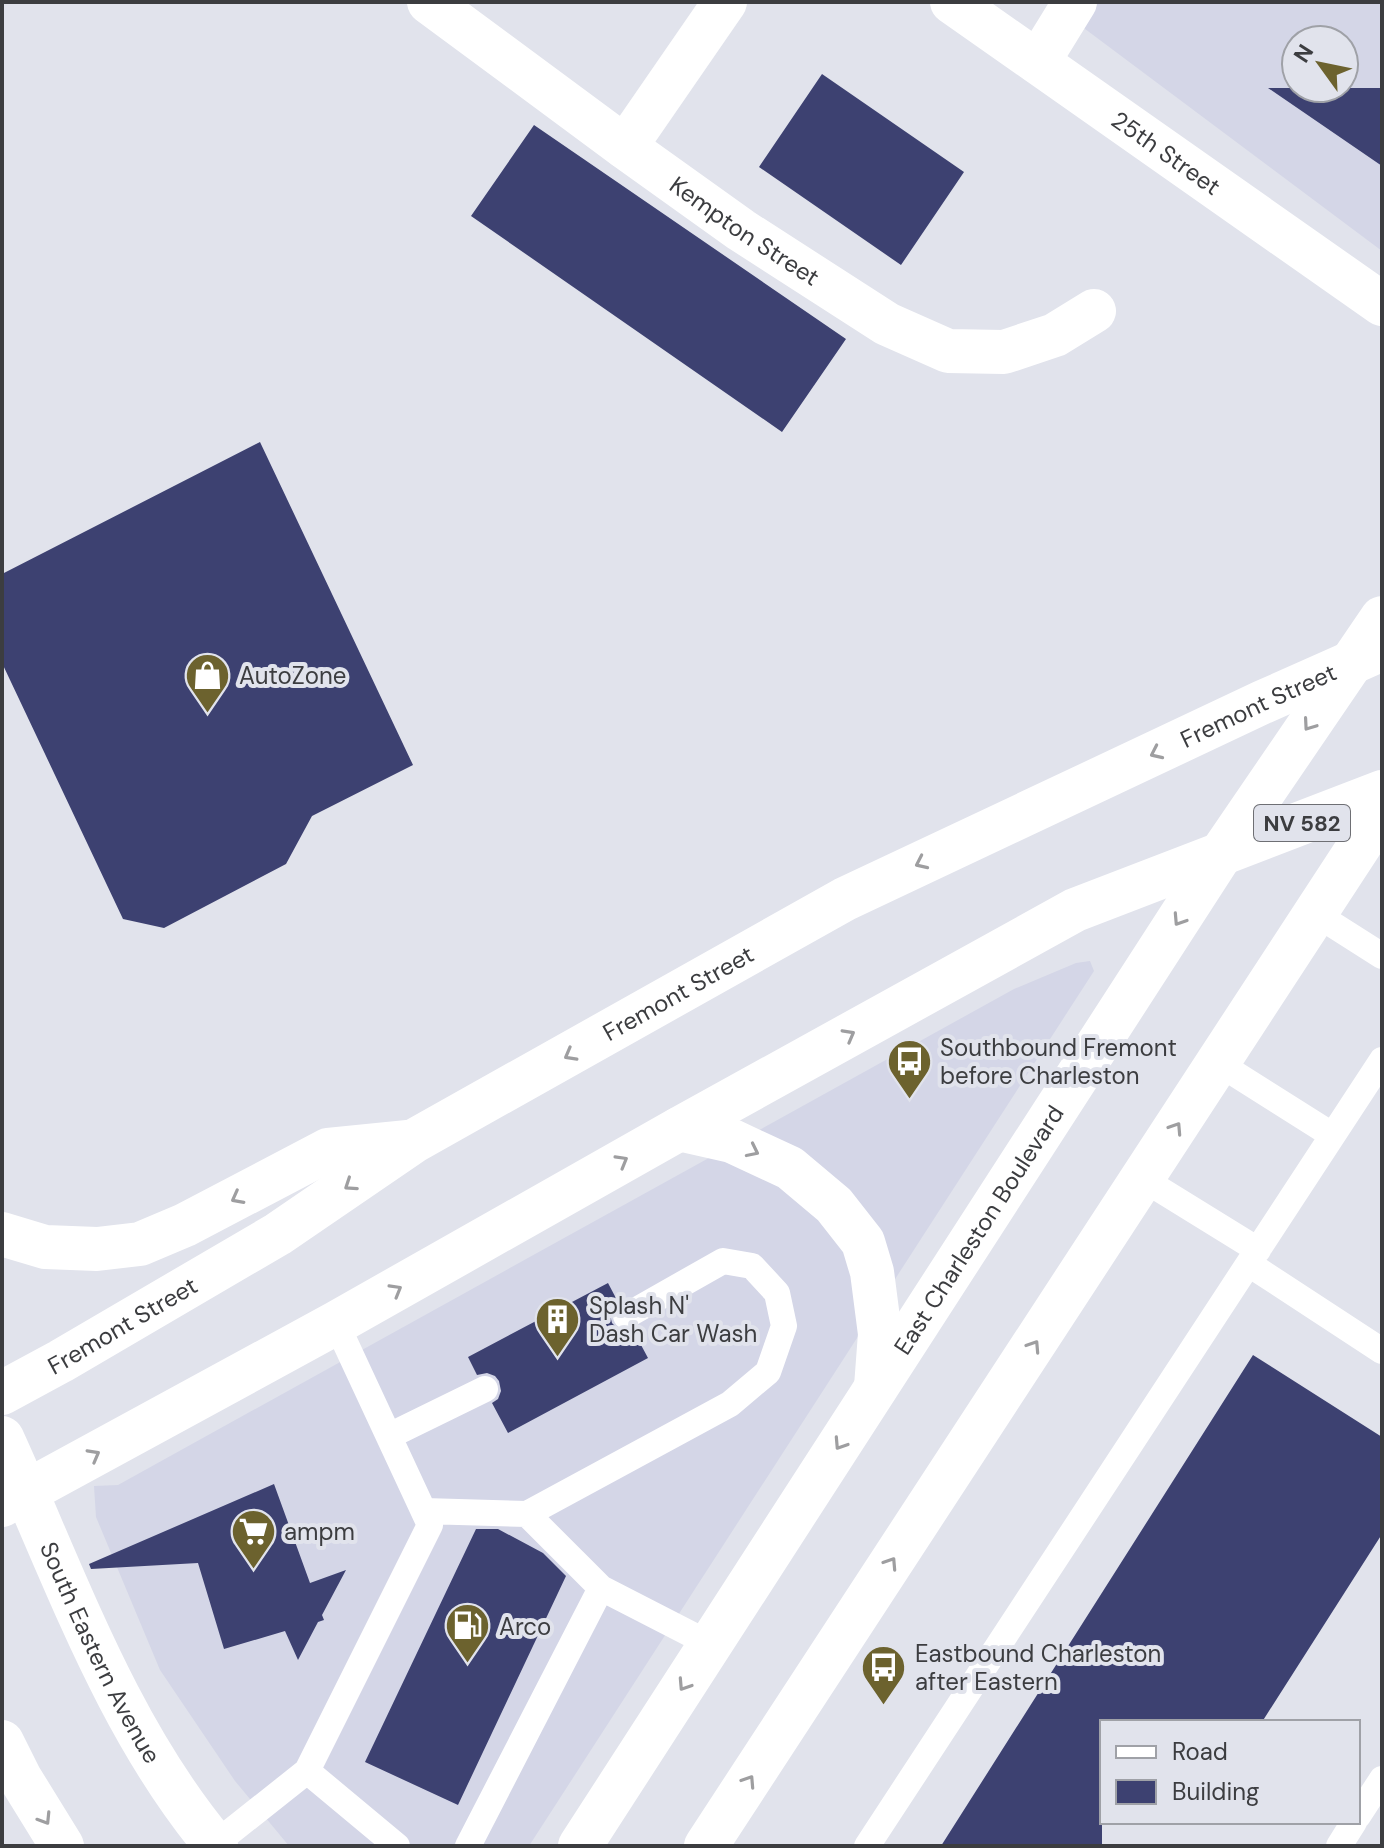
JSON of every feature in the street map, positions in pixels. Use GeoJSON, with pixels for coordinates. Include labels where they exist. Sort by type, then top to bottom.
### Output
{"type":"FeatureCollection","features":[{"type":"Feature","properties":{"kind":"main road","name":"Kempton Street"},"geometry":{"type":"LineString","coordinates":[[429,2],[741,230],[887,324],[948,351],[1004,352],[1055,335],[1094,311]]}},
{"type":"Feature","properties":{"kind":"main road"},"geometry":{"type":"LineString","coordinates":[[625,147],[725,2]]}},
{"type":"Feature","properties":{"kind":"main road","name":"25th Street"},"geometry":{"type":"LineString","coordinates":[[952,2],[1382,304]]}},
{"type":"Feature","properties":{"kind":"main road"},"geometry":{"type":"LineString","coordinates":[[1038,62],[1075,2]]}},
{"type":"Feature","properties":{"kind":"main road","name":"East Charleston Boulevard"},"geometry":{"type":"LineString","coordinates":[[580,1846],[1221,854],[1368,655],[1382,618]]}},
{"type":"Feature","properties":{"kind":"main road","name":"Fremont Street"},"geometry":{"type":"LineString","coordinates":[[2,1393],[278,1234],[414,1141],[845,899],[1368,655]]}},
{"type":"Feature","properties":{"kind":"main road","name":"NV 582"},"geometry":{"type":"LineString","coordinates":[[1221,854],[1382,792]]}},
{"type":"Feature","properties":{"kind":"main road"},"geometry":{"type":"LineString","coordinates":[[706,1846],[1382,811]]}},
{"type":"Feature","properties":{"kind":"main road"},"geometry":{"type":"LineString","coordinates":[[14,1499],[336,1323],[1075,910],[1221,854]]}},
{"type":"Feature","properties":{"kind":"main road"},"geometry":{"type":"LineString","coordinates":[[679,1129],[732,1141],[790,1168],[834,1205],[863,1242],[872,1272],[880,1334],[876,1388]]}},
{"type":"Feature","properties":{"kind":"main road"},"geometry":{"type":"LineString","coordinates":[[2,1234],[45,1247],[97,1249],[140,1244],[185,1225],[328,1150],[414,1141]]}},
{"type":"Feature","properties":{"kind":"main road","name":"South Eastern Avenue"},"geometry":{"type":"LineString","coordinates":[[4,1443],[14,1499],[117,1696],[183,1805],[215,1845]]}},
{"type":"Feature","properties":{"kind":"main road"},"geometry":{"type":"LineString","coordinates":[[8,1771],[62,1846]]}},
{"type":"Feature","properties":{"kind":"lane"},"geometry":{"type":"LineString","coordinates":[[1316,914],[1382,956]]}},
{"type":"Feature","properties":{"kind":"lane"},"geometry":{"type":"LineString","coordinates":[[867,1846],[1382,1060]]}},
{"type":"Feature","properties":{"kind":"lane"},"geometry":{"type":"LineString","coordinates":[[1218,1063],[1332,1135]]}},
{"type":"Feature","properties":{"kind":"lane"},"geometry":{"type":"LineString","coordinates":[[1143,1179],[1382,1351]]}},
{"type":"Feature","properties":{"kind":"lane"},"geometry":{"type":"LineString","coordinates":[[424,1511],[527,1514],[730,1404],[768,1372],[784,1326],[777,1293],[752,1266],[723,1261],[626,1316]]}},
{"type":"Feature","properties":{"kind":"lane"},"geometry":{"type":"LineString","coordinates":[[215,1845],[307,1771],[430,1525],[336,1323]]}},
{"type":"Feature","properties":{"kind":"lane"},"geometry":{"type":"LineString","coordinates":[[389,1436],[485,1389]]}},
{"type":"Feature","properties":{"kind":"lane"},"geometry":{"type":"LineString","coordinates":[[527,1514],[601,1588],[710,1644]]}},
{"type":"Feature","properties":{"kind":"lane"},"geometry":{"type":"LineString","coordinates":[[468,1846],[601,1588]]}},
{"type":"Feature","properties":{"kind":"lane"},"geometry":{"type":"LineString","coordinates":[[307,1771],[397,1846]]}},
{"type":"Feature","properties":{"kind":"lane"},"geometry":{"type":"LineString","coordinates":[[1360,1813],[1382,1779]]}},
{"type":"Feature","properties":{"kind":"lane"},"geometry":{"type":"LineString","coordinates":[[1339,1846],[1353,1824]]}},
{"type":"Feature","properties":{"kind":"shaded area"},"geometry":{"type":"Polygon","coordinates":[[[1049,2],[1382,2],[1382,251],[1049,2]]]}},
{"type":"Feature","properties":{"kind":"shaded area"},"geometry":{"type":"Polygon","coordinates":[[[1090,961],[1094,971],[529,1846],[289,1846],[235,1781],[160,1670],[96,1517],[94,1486],[118,1485],[1014,989],[1076,963],[1090,961]]]}},
{"type":"Feature","properties":{"kind":"building"},"geometry":{"type":"Polygon","coordinates":[[[822,74],[964,172],[901,265],[759,167],[822,74]]]}},
{"type":"Feature","properties":{"kind":"building"},"geometry":{"type":"Polygon","coordinates":[[[1268,88],[1280,88],[1280,96],[1268,88]]]}},
{"type":"Feature","properties":{"kind":"building"},"geometry":{"type":"Polygon","coordinates":[[[1360,88],[1382,88],[1382,166],[1291,104],[1360,104],[1360,88]]]}},
{"type":"Feature","properties":{"kind":"building"},"geometry":{"type":"Polygon","coordinates":[[[534,125],[846,339],[782,432],[471,216],[534,125]]]}},
{"type":"Feature","properties":{"kind":"building","name":"AutoZone"},"geometry":{"type":"Polygon","coordinates":[[[260,442],[413,765],[312,816],[286,864],[164,928],[123,919],[2,663],[2,574],[260,442]]]}},
{"type":"Feature","properties":{"kind":"building","name":"Splash N' Dash Car Wash"},"geometry":{"type":"Polygon","coordinates":[[[608,1283],[618,1302],[610,1315],[612,1323],[625,1332],[633,1330],[648,1358],[508,1433],[492,1403],[501,1391],[499,1381],[487,1373],[477,1375],[468,1357],[608,1283]]]}},
{"type":"Feature","properties":{"kind":"building"},"geometry":{"type":"Polygon","coordinates":[[[1253,1355],[1382,1437],[1382,1534],[1263,1720],[1100,1720],[1102,1846],[941,1846],[1253,1355]]]}},
{"type":"Feature","properties":{"kind":"building","name":"ampm"},"geometry":{"type":"Polygon","coordinates":[[[274,1484],[310,1583],[346,1570],[322,1615],[324,1620],[318,1622],[298,1660],[285,1631],[224,1649],[198,1563],[91,1569],[89,1564],[274,1484]]]}},
{"type":"Feature","properties":{"kind":"building","name":"Arco"},"geometry":{"type":"Polygon","coordinates":[[[476,1529],[498,1529],[543,1553],[566,1576],[458,1805],[365,1762],[476,1529]]]}},
{"type":"Feature","properties":{"kind":"place","name":"AutoZone"},"geometry":{"type":"Point","coordinates":[208,714]}},
{"type":"Feature","properties":{"kind":"place","name":"Southbound Fremont before Charleston"},"geometry":{"type":"Point","coordinates":[909,1100]}},
{"type":"Feature","properties":{"kind":"place","name":"Splash N' Dash Car Wash"},"geometry":{"type":"Point","coordinates":[558,1358]}},
{"type":"Feature","properties":{"kind":"place","name":"ampm"},"geometry":{"type":"Point","coordinates":[253,1570]}},
{"type":"Feature","properties":{"kind":"place","name":"Arco"},"geometry":{"type":"Point","coordinates":[468,1665]}},
{"type":"Feature","properties":{"kind":"place","name":"Eastbound Charleston after Eastern"},"geometry":{"type":"Point","coordinates":[884,1706]}}]}
